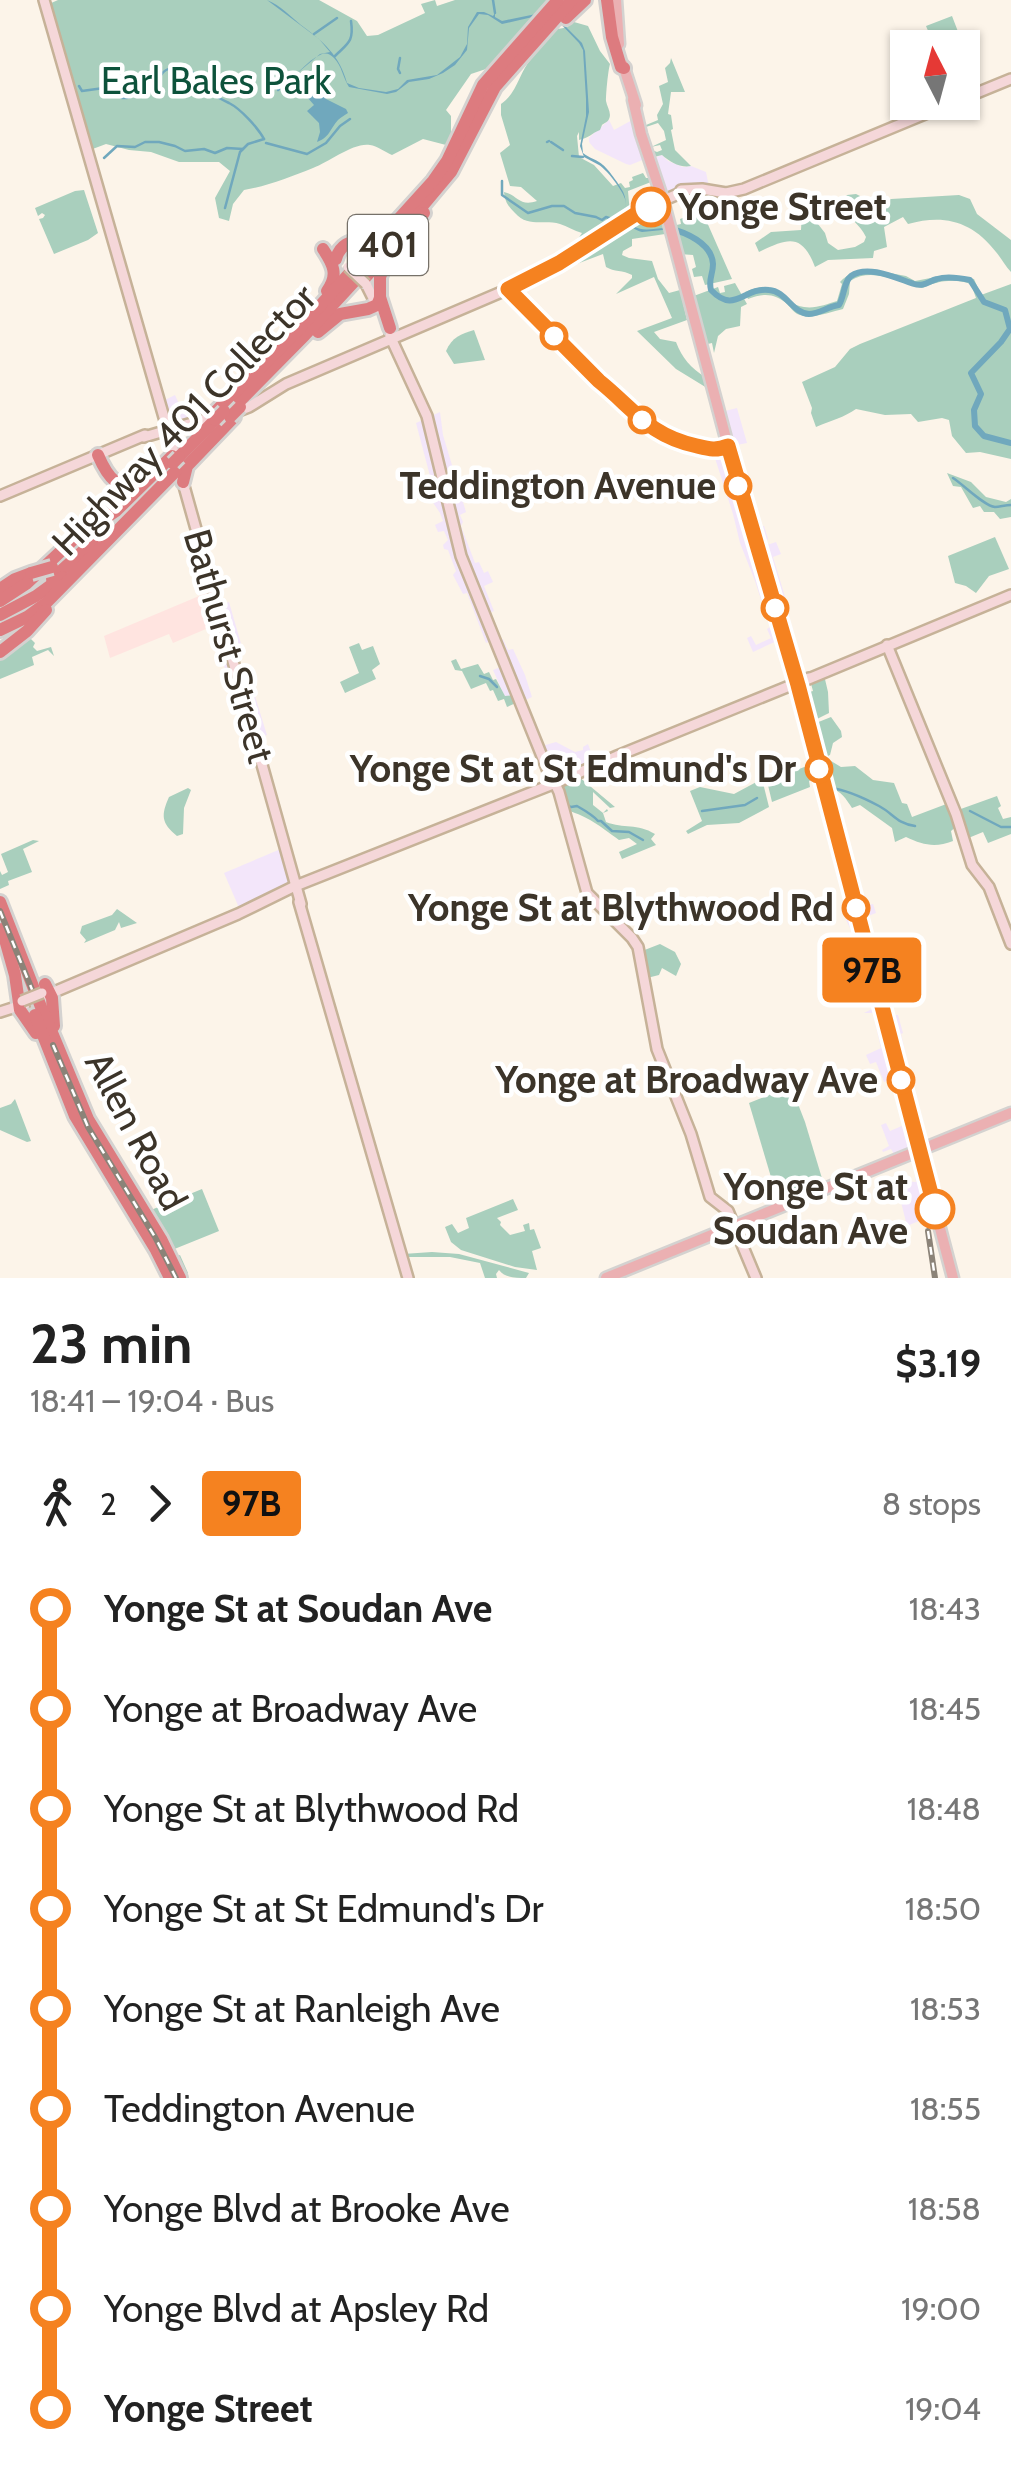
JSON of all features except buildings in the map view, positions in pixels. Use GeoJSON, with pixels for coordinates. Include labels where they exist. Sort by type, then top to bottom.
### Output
{"type":"FeatureCollection","features":[{"type":"Feature","properties":{"kind":"highway","name":"Highway 401 Collector"},"geometry":{"type":"LineString","coordinates":[[228,413],[284,344],[360,279],[405,213],[439,174],[480,97],[542,41],[572,0]]}},
{"type":"Feature","properties":{"kind":"highway","name":"401"},"geometry":{"type":"LineString","coordinates":[[0,616],[54,578],[103,532],[173,453],[228,413],[435,187],[451,164],[482,101],[572,0]]}},
{"type":"Feature","properties":{"kind":"highway"},"geometry":{"type":"LineString","coordinates":[[612,0],[613,41],[624,68]]}},
{"type":"Feature","properties":{"kind":"highway","name":"Highway 401 Collector"},"geometry":{"type":"LineString","coordinates":[[228,413],[312,335],[447,187],[493,103],[503,73]]}},
{"type":"Feature","properties":{"kind":"highway"},"geometry":{"type":"LineString","coordinates":[[475,138],[503,73]]}},
{"type":"Feature","properties":{"kind":"highway"},"geometry":{"type":"LineString","coordinates":[[392,336],[344,244],[374,238],[405,213]]}},
{"type":"Feature","properties":{"kind":"highway"},"geometry":{"type":"LineString","coordinates":[[360,279],[380,277],[386,261],[408,231]]}},
{"type":"Feature","properties":{"kind":"highway"},"geometry":{"type":"LineString","coordinates":[[284,344],[332,283],[333,265],[322,249]]}},
{"type":"Feature","properties":{"kind":"highway"},"geometry":{"type":"LineString","coordinates":[[312,335],[340,314],[368,309],[360,279]]}},
{"type":"Feature","properties":{"kind":"highway"},"geometry":{"type":"LineString","coordinates":[[98,456],[110,477],[125,486],[137,484],[173,453],[187,466],[228,413]]}},
{"type":"Feature","properties":{"kind":"highway","name":"Highway 401 Collector"},"geometry":{"type":"LineString","coordinates":[[54,561],[102,526],[173,453]]}},
{"type":"Feature","properties":{"kind":"highway","name":"Highway 401 Collector"},"geometry":{"type":"LineString","coordinates":[[0,616],[30,612],[59,590],[88,560],[173,453]]}},
{"type":"Feature","properties":{"kind":"highway","name":"401"},"geometry":{"type":"LineString","coordinates":[[0,616],[68,572],[173,453]]}},
{"type":"Feature","properties":{"kind":"highway"},"geometry":{"type":"LineString","coordinates":[[0,589],[54,561],[68,560],[103,532]]}},
{"type":"Feature","properties":{"kind":"highway"},"geometry":{"type":"LineString","coordinates":[[0,652],[21,636],[88,560]]}},
{"type":"Feature","properties":{"kind":"highway"},"geometry":{"type":"LineString","coordinates":[[0,616],[54,561]]}},
{"type":"Feature","properties":{"kind":"highway"},"geometry":{"type":"LineString","coordinates":[[0,638],[40,616]]}},
{"type":"Feature","properties":{"kind":"highway"},"geometry":{"type":"LineString","coordinates":[[0,902],[15,975],[36,1001]]}},
{"type":"Feature","properties":{"kind":"highway"},"geometry":{"type":"LineString","coordinates":[[4,926],[30,970],[36,1001]]}},
{"type":"Feature","properties":{"kind":"highway"},"geometry":{"type":"LineString","coordinates":[[4,926],[36,1001]]}},
{"type":"Feature","properties":{"kind":"highway"},"geometry":{"type":"LineString","coordinates":[[2,1011],[16,1012],[36,1001]]}},
{"type":"Feature","properties":{"kind":"highway","name":"Allen Road"},"geometry":{"type":"LineString","coordinates":[[36,1001],[34,1027],[78,1122],[170,1278]]}},
{"type":"Feature","properties":{"kind":"highway","name":"Allen Road"},"geometry":{"type":"LineString","coordinates":[[36,1001],[54,1028],[71,1082],[92,1126],[161,1239],[180,1278]]}},
{"type":"Feature","properties":{"kind":"main road","name":"Bathurst Street"},"geometry":{"type":"LineString","coordinates":[[44,0],[408,1278]]}},
{"type":"Feature","properties":{"kind":"main road"},"geometry":{"type":"LineString","coordinates":[[612,0],[618,50],[744,508],[801,681],[953,1278]]}},
{"type":"Feature","properties":{"kind":"main road"},"geometry":{"type":"LineString","coordinates":[[980,92],[1011,79]]}},
{"type":"Feature","properties":{"kind":"main road"},"geometry":{"type":"LineString","coordinates":[[0,496],[144,437],[173,453],[180,425],[242,410],[278,388],[392,336],[524,282],[661,199],[687,191],[744,189],[908,120]]}},
{"type":"Feature","properties":{"kind":"main road"},"geometry":{"type":"LineString","coordinates":[[322,249],[360,279]]}},
{"type":"Feature","properties":{"kind":"main road"},"geometry":{"type":"LineString","coordinates":[[392,336],[427,416],[461,556],[559,795],[588,895],[638,948],[657,1049],[692,1134],[710,1197],[728,1211],[756,1278]]}},
{"type":"Feature","properties":{"kind":"main road"},"geometry":{"type":"LineString","coordinates":[[36,1001],[296,888],[1011,595]]}},
{"type":"Feature","properties":{"kind":"main road"},"geometry":{"type":"LineString","coordinates":[[894,646],[973,866],[990,888],[1011,944]]}},
{"type":"Feature","properties":{"kind":"main road"},"geometry":{"type":"LineString","coordinates":[[606,1278],[1011,1113]]}},
{"type":"Feature","properties":{"kind":"shaded area"},"geometry":{"type":"Polygon","coordinates":[[[634,119],[645,159],[626,164],[589,142],[609,120],[614,130],[634,119]]]}},
{"type":"Feature","properties":{"kind":"shaded area"},"geometry":{"type":"Polygon","coordinates":[[[662,155],[683,167],[706,172],[709,187],[666,193],[653,158],[662,155]]]}},
{"type":"Feature","properties":{"kind":"shaded area"},"geometry":{"type":"Polygon","coordinates":[[[175,395],[179,404],[195,397],[196,418],[170,425],[163,401],[175,395]]]}},
{"type":"Feature","properties":{"kind":"shaded area"},"geometry":{"type":"Polygon","coordinates":[[[737,408],[747,443],[737,445],[742,459],[738,462],[753,491],[767,545],[776,542],[781,554],[773,557],[794,633],[753,652],[747,638],[751,636],[756,645],[771,638],[767,629],[770,627],[713,452],[730,447],[721,412],[737,408]]]}},
{"type":"Feature","properties":{"kind":"shaded area"},"geometry":{"type":"Polygon","coordinates":[[[440,412],[466,512],[460,515],[461,526],[475,563],[479,562],[484,573],[488,571],[493,582],[484,586],[494,611],[483,616],[493,640],[486,643],[467,593],[463,594],[453,575],[456,571],[443,545],[448,540],[435,525],[443,521],[423,479],[430,476],[416,423],[440,412]]]}},
{"type":"Feature","properties":{"kind":"shaded area"},"geometry":{"type":"Polygon","coordinates":[[[211,591],[220,623],[173,643],[169,634],[110,658],[104,636],[211,591]]]}},
{"type":"Feature","properties":{"kind":"shaded area"},"geometry":{"type":"Polygon","coordinates":[[[229,602],[244,654],[236,658],[234,672],[246,667],[267,735],[257,738],[248,703],[231,709],[226,697],[231,694],[222,673],[226,671],[211,631],[225,625],[220,606],[229,602]]]}},
{"type":"Feature","properties":{"kind":"shaded area"},"geometry":{"type":"Polygon","coordinates":[[[503,639],[508,650],[513,649],[525,675],[532,697],[523,701],[519,692],[505,697],[493,670],[508,664],[499,642],[503,639]]]}},
{"type":"Feature","properties":{"kind":"shaded area"},"geometry":{"type":"Polygon","coordinates":[[[556,742],[575,752],[588,744],[599,760],[554,777],[542,746],[556,742]]]}},
{"type":"Feature","properties":{"kind":"shaded area"},"geometry":{"type":"Polygon","coordinates":[[[283,848],[292,885],[240,910],[224,873],[283,848]]]}},
{"type":"Feature","properties":{"kind":"shaded area"},"geometry":{"type":"Polygon","coordinates":[[[865,895],[876,913],[868,916],[877,946],[881,945],[890,969],[886,971],[892,992],[889,994],[903,1033],[910,1072],[884,1082],[876,1062],[870,1064],[866,1055],[881,1048],[873,1013],[864,1013],[872,1009],[868,996],[879,991],[877,981],[867,985],[846,920],[847,909],[865,895]]]}},
{"type":"Feature","properties":{"kind":"shaded area"},"geometry":{"type":"Polygon","coordinates":[[[907,1115],[916,1147],[895,1156],[891,1149],[883,1152],[889,1146],[881,1125],[886,1123],[890,1131],[904,1125],[901,1117],[907,1115]]]}},
{"type":"Feature","properties":{"kind":"shaded area"},"geometry":{"type":"Polygon","coordinates":[[[918,1154],[933,1215],[907,1226],[897,1186],[904,1181],[916,1182],[912,1156],[918,1154]]]}},
{"type":"Feature","properties":{"kind":"green space","name":"Earl Bales Park"},"geometry":{"type":"Polygon","coordinates":[[[58,0],[319,0],[357,21],[367,36],[378,35],[425,13],[421,4],[435,0],[437,6],[455,0],[554,0],[528,24],[552,29],[574,22],[588,26],[610,64],[606,101],[610,117],[600,130],[585,138],[579,140],[579,132],[577,136],[579,157],[594,165],[613,186],[621,183],[630,187],[632,177],[643,173],[651,182],[628,191],[630,214],[602,223],[605,229],[579,244],[576,242],[582,233],[560,224],[531,222],[515,213],[504,192],[522,202],[537,201],[521,187],[510,186],[500,153],[510,145],[501,104],[511,95],[532,58],[515,43],[489,68],[471,74],[446,110],[451,116],[451,142],[446,145],[423,139],[392,155],[373,146],[357,146],[296,175],[244,190],[233,204],[229,221],[219,218],[215,198],[230,171],[219,162],[179,162],[151,152],[106,144],[90,150],[49,4],[58,0]]]}},
{"type":"Feature","properties":{"kind":"green space"},"geometry":{"type":"Polygon","coordinates":[[[952,16],[957,30],[928,30],[926,26],[952,16]]]}},
{"type":"Feature","properties":{"kind":"green space"},"geometry":{"type":"Polygon","coordinates":[[[671,58],[685,92],[671,92],[668,114],[675,150],[691,166],[675,164],[662,155],[654,157],[652,150],[662,150],[660,145],[651,147],[666,140],[664,131],[658,123],[646,127],[658,120],[663,104],[659,86],[668,82],[665,68],[671,58]]]}},
{"type":"Feature","properties":{"kind":"green space"},"geometry":{"type":"Polygon","coordinates":[[[84,190],[98,233],[54,254],[39,219],[45,215],[38,216],[35,208],[84,190]]]}},
{"type":"Feature","properties":{"kind":"green space"},"geometry":{"type":"Polygon","coordinates":[[[847,195],[864,198],[872,211],[891,199],[959,195],[970,199],[977,214],[1011,240],[1011,272],[977,233],[945,220],[908,224],[903,217],[884,227],[887,247],[874,251],[873,258],[828,260],[815,267],[805,248],[793,242],[759,252],[755,243],[771,232],[801,230],[802,211],[807,210],[828,243],[838,250],[864,242],[864,233],[842,202],[847,195]]]}},
{"type":"Feature","properties":{"kind":"green space"},"geometry":{"type":"Polygon","coordinates":[[[658,205],[659,211],[652,215],[655,222],[661,218],[665,234],[632,239],[632,246],[622,255],[652,261],[658,279],[669,293],[680,290],[687,320],[654,332],[660,339],[676,342],[688,362],[705,377],[707,388],[676,369],[637,331],[672,318],[654,277],[616,294],[632,275],[606,267],[603,254],[545,276],[658,205]]]}},
{"type":"Feature","properties":{"kind":"green space"},"geometry":{"type":"Polygon","coordinates":[[[702,211],[732,279],[705,285],[702,276],[694,277],[693,255],[679,254],[672,226],[702,211]]]}},
{"type":"Feature","properties":{"kind":"green space"},"geometry":{"type":"Polygon","coordinates":[[[868,269],[915,281],[946,275],[974,279],[981,295],[1011,284],[1011,459],[966,453],[952,436],[949,420],[942,418],[918,422],[911,414],[885,415],[856,409],[816,427],[802,382],[835,367],[850,349],[860,344],[976,298],[971,284],[964,282],[946,281],[922,288],[868,275],[850,281],[843,309],[810,316],[798,314],[773,296],[748,299],[745,292],[767,287],[795,305],[817,307],[837,301],[840,282],[852,273],[868,269]]]}},
{"type":"Feature","properties":{"kind":"green space"},"geometry":{"type":"Polygon","coordinates":[[[735,283],[747,304],[741,307],[740,326],[726,329],[718,336],[714,353],[712,343],[703,345],[691,297],[718,287],[720,293],[725,292],[724,286],[735,283]]]}},
{"type":"Feature","properties":{"kind":"green space"},"geometry":{"type":"Polygon","coordinates":[[[474,330],[485,360],[454,364],[446,351],[448,346],[474,330]]]}},
{"type":"Feature","properties":{"kind":"green space"},"geometry":{"type":"Polygon","coordinates":[[[947,473],[971,482],[986,497],[1006,502],[1011,499],[1011,517],[1000,519],[980,506],[973,508],[947,473]]]}},
{"type":"Feature","properties":{"kind":"green space"},"geometry":{"type":"Polygon","coordinates":[[[995,537],[1009,569],[989,576],[976,593],[955,583],[948,556],[995,537]]]}},
{"type":"Feature","properties":{"kind":"green space"},"geometry":{"type":"Polygon","coordinates":[[[29,637],[37,651],[51,647],[54,656],[48,650],[32,657],[34,665],[0,679],[0,659],[29,637]]]}},
{"type":"Feature","properties":{"kind":"green space"},"geometry":{"type":"Polygon","coordinates":[[[359,643],[362,650],[373,646],[380,664],[372,670],[376,679],[345,693],[340,682],[359,673],[349,647],[359,643]]]}},
{"type":"Feature","properties":{"kind":"green space"},"geometry":{"type":"Polygon","coordinates":[[[456,659],[461,669],[478,664],[484,674],[489,672],[496,679],[505,696],[514,695],[518,702],[507,707],[504,699],[498,701],[486,683],[471,689],[462,671],[455,670],[451,661],[456,659]]]}},
{"type":"Feature","properties":{"kind":"green space"},"geometry":{"type":"Polygon","coordinates":[[[824,675],[829,713],[811,722],[803,694],[813,691],[810,680],[824,675]]]}},
{"type":"Feature","properties":{"kind":"green space"},"geometry":{"type":"Polygon","coordinates":[[[831,717],[842,737],[833,743],[830,755],[821,759],[811,725],[831,717]]]}},
{"type":"Feature","properties":{"kind":"green space"},"geometry":{"type":"Polygon","coordinates":[[[831,761],[841,767],[855,766],[873,780],[894,783],[912,817],[949,803],[958,825],[951,831],[953,841],[929,845],[906,837],[895,842],[892,828],[860,805],[852,808],[839,792],[828,790],[821,764],[831,761]]]}},
{"type":"Feature","properties":{"kind":"green space"},"geometry":{"type":"Polygon","coordinates":[[[807,766],[809,772],[816,771],[818,778],[809,781],[810,787],[772,802],[767,781],[807,766]]]}},
{"type":"Feature","properties":{"kind":"green space"},"geometry":{"type":"Polygon","coordinates":[[[578,776],[615,807],[610,808],[593,792],[593,805],[603,813],[606,822],[655,834],[651,839],[656,845],[622,859],[619,852],[637,844],[629,838],[619,840],[567,810],[559,785],[578,776]]]}},
{"type":"Feature","properties":{"kind":"green space"},"geometry":{"type":"Polygon","coordinates":[[[762,779],[769,807],[739,823],[707,825],[688,834],[686,831],[702,821],[690,791],[700,787],[734,794],[762,779]]]}},
{"type":"Feature","properties":{"kind":"green space"},"geometry":{"type":"Polygon","coordinates":[[[191,790],[184,808],[183,834],[177,836],[165,823],[165,809],[169,797],[191,790]]]}},
{"type":"Feature","properties":{"kind":"green space"},"geometry":{"type":"Polygon","coordinates":[[[997,796],[1003,819],[1011,817],[1011,834],[988,843],[983,832],[966,839],[958,810],[997,796]]]}},
{"type":"Feature","properties":{"kind":"green space"},"geometry":{"type":"Polygon","coordinates":[[[39,841],[23,849],[32,872],[8,881],[9,885],[0,889],[0,871],[2,875],[8,872],[1,854],[39,841]]]}},
{"type":"Feature","properties":{"kind":"green space"},"geometry":{"type":"Polygon","coordinates":[[[117,909],[137,923],[121,928],[119,922],[115,930],[84,943],[82,926],[112,915],[117,909]]]}},
{"type":"Feature","properties":{"kind":"green space"},"geometry":{"type":"Polygon","coordinates":[[[660,944],[675,952],[681,964],[676,976],[662,968],[659,975],[647,978],[642,951],[660,944]]]}},
{"type":"Feature","properties":{"kind":"green space"},"geometry":{"type":"Polygon","coordinates":[[[791,1086],[824,1185],[779,1204],[749,1103],[791,1086]]]}},
{"type":"Feature","properties":{"kind":"green space"},"geometry":{"type":"Polygon","coordinates":[[[15,1099],[31,1141],[0,1130],[0,1108],[15,1099]]]}},
{"type":"Feature","properties":{"kind":"green space"},"geometry":{"type":"Polygon","coordinates":[[[202,1189],[219,1231],[172,1250],[175,1257],[180,1255],[188,1273],[182,1278],[140,1203],[145,1200],[151,1210],[202,1189]]]}},
{"type":"Feature","properties":{"kind":"green space"},"geometry":{"type":"Polygon","coordinates":[[[513,1199],[518,1210],[497,1218],[510,1235],[525,1231],[523,1225],[529,1223],[530,1230],[534,1229],[541,1248],[532,1251],[537,1270],[461,1250],[451,1242],[445,1227],[452,1224],[458,1233],[469,1228],[466,1218],[513,1199]]]}},
{"type":"Feature","properties":{"kind":"green space"},"geometry":{"type":"Polygon","coordinates":[[[403,1254],[459,1254],[529,1273],[526,1278],[515,1278],[499,1270],[497,1278],[485,1278],[480,1263],[403,1254]]]}},
{"type":"Feature","properties":{"kind":"water"},"geometry":{"type":"Polygon","coordinates":[[[267,0],[281,8],[317,38],[267,0]]]}},
{"type":"Feature","properties":{"kind":"water"},"geometry":{"type":"Polygon","coordinates":[[[477,12],[493,16],[495,13],[502,21],[536,14],[550,15],[558,19],[582,43],[585,51],[589,112],[583,153],[608,170],[625,198],[602,167],[584,157],[580,146],[586,116],[583,50],[558,21],[537,16],[502,24],[479,14],[469,28],[467,50],[455,65],[443,73],[429,79],[409,82],[396,92],[387,94],[349,87],[334,58],[326,54],[317,57],[330,52],[320,40],[335,57],[347,83],[386,92],[398,89],[407,80],[437,75],[460,57],[467,44],[468,27],[477,12]]]}},
{"type":"Feature","properties":{"kind":"water"},"geometry":{"type":"Polygon","coordinates":[[[294,82],[319,86],[326,99],[348,113],[317,142],[319,123],[307,111],[314,105],[294,82]]]}},
{"type":"Feature","properties":{"kind":"water"},"geometry":{"type":"Polygon","coordinates":[[[625,201],[628,219],[634,226],[673,229],[642,232],[629,226],[625,201]]]}},
{"type":"Feature","properties":{"kind":"waterway"},"geometry":{"type":"LineString","coordinates":[[493,0],[495,13]]}},
{"type":"Feature","properties":{"kind":"waterway"},"geometry":{"type":"LineString","coordinates":[[314,34],[337,18]]}},
{"type":"Feature","properties":{"kind":"waterway"},"geometry":{"type":"LineString","coordinates":[[335,56],[351,38],[351,21]]}},
{"type":"Feature","properties":{"kind":"waterway"},"geometry":{"type":"LineString","coordinates":[[400,58],[400,73]]}},
{"type":"Feature","properties":{"kind":"waterway"},"geometry":{"type":"LineString","coordinates":[[79,86],[82,91],[111,87],[126,98],[154,74],[161,75],[173,68],[185,74],[189,71],[200,76],[212,93],[244,114],[264,139]]}},
{"type":"Feature","properties":{"kind":"waterway"},"geometry":{"type":"LineString","coordinates":[[278,90],[285,83]]}},
{"type":"Feature","properties":{"kind":"waterway"},"geometry":{"type":"LineString","coordinates":[[266,143],[307,154],[326,143],[350,119]]}},
{"type":"Feature","properties":{"kind":"waterway"},"geometry":{"type":"LineString","coordinates":[[225,208],[240,152],[248,144],[264,139]]}},
{"type":"Feature","properties":{"kind":"waterway"},"geometry":{"type":"LineString","coordinates":[[104,158],[117,146],[135,147],[145,142],[159,142],[185,151],[204,149],[215,153],[227,148],[243,149]]}},
{"type":"Feature","properties":{"kind":"waterway"},"geometry":{"type":"LineString","coordinates":[[551,142],[563,150]]}},
{"type":"Feature","properties":{"kind":"waterway"},"geometry":{"type":"LineString","coordinates":[[572,156],[583,157]]}},
{"type":"Feature","properties":{"kind":"waterway"},"geometry":{"type":"LineString","coordinates":[[502,181],[502,195],[528,213],[564,206],[602,220],[625,216]]}},
{"type":"Feature","properties":{"kind":"waterway"},"geometry":{"type":"LineString","coordinates":[[668,228],[689,236],[708,250],[713,264],[711,290],[727,300],[760,290],[775,291],[809,314],[839,305],[849,278],[866,271],[918,285],[945,278],[970,280],[984,302],[1005,310],[1010,329],[971,373],[981,394],[974,410],[975,426],[984,436],[1011,443]]}},
{"type":"Feature","properties":{"kind":"waterway"},"geometry":{"type":"LineString","coordinates":[[953,478],[990,506],[1011,505]]}},
{"type":"Feature","properties":{"kind":"waterway"},"geometry":{"type":"LineString","coordinates":[[480,676],[497,687]]}},
{"type":"Feature","properties":{"kind":"waterway"},"geometry":{"type":"LineString","coordinates":[[831,788],[861,797],[915,826]]}},
{"type":"Feature","properties":{"kind":"waterway"},"geometry":{"type":"LineString","coordinates":[[702,811],[745,805],[757,798]]}},
{"type":"Feature","properties":{"kind":"waterway"},"geometry":{"type":"LineString","coordinates":[[567,805],[577,806],[612,831],[629,832],[643,840]]}},
{"type":"Feature","properties":{"kind":"waterway"},"geometry":{"type":"LineString","coordinates":[[970,811],[1001,827],[1011,827]]}},
{"type":"Feature","properties":{"kind":"railway"},"geometry":{"type":"LineString","coordinates":[[0,911],[33,992]]}},
{"type":"Feature","properties":{"kind":"railway"},"geometry":{"type":"LineString","coordinates":[[53,1045],[88,1127],[176,1278]]}},
{"type":"Feature","properties":{"kind":"railway"},"geometry":{"type":"LineString","coordinates":[[928,1231],[935,1278]]}},
{"type":"Feature","properties":{"kind":"bus line","name":"97B"},"geometry":{"type":"LineString","coordinates":[[651,207],[508,289],[648,426],[690,445],[714,450],[728,446],[798,685],[935,1209]]}},
{"type":"Feature","properties":{"kind":"place","name":"Yonge Street"},"geometry":{"type":"Point","coordinates":[651,207]}},
{"type":"Feature","properties":{"kind":"place","name":"Teddington Avenue"},"geometry":{"type":"Point","coordinates":[738,486]}},
{"type":"Feature","properties":{"kind":"place","name":"Yonge St at St Edmund's Dr"},"geometry":{"type":"Point","coordinates":[819,769]}},
{"type":"Feature","properties":{"kind":"place","name":"Yonge St at Blythwood Rd"},"geometry":{"type":"Point","coordinates":[856,908]}},
{"type":"Feature","properties":{"kind":"place","name":"Yonge at Broadway Ave"},"geometry":{"type":"Point","coordinates":[901,1080]}},
{"type":"Feature","properties":{"kind":"place","name":"Yonge St at Soudan Ave"},"geometry":{"type":"Point","coordinates":[935,1209]}}]}
